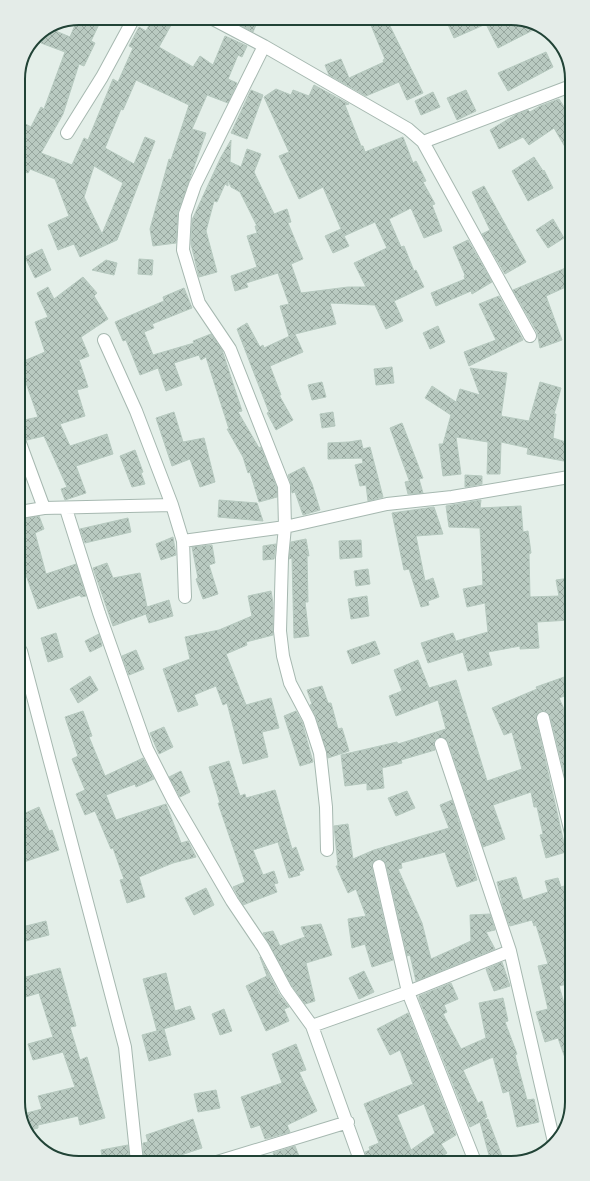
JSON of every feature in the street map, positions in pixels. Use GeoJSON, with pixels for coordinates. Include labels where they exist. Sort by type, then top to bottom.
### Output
{"type":"FeatureCollection","features":[{"type":"Feature","properties":{"kind":"street"},"geometry":{"type":"LineString","coordinates":[[67,133],[102,77],[130,25]]}},
{"type":"Feature","properties":{"kind":"street"},"geometry":{"type":"LineString","coordinates":[[224,25],[264,46],[408,129],[424,142],[530,336]]}},
{"type":"Feature","properties":{"kind":"street"},"geometry":{"type":"LineString","coordinates":[[264,46],[195,185],[185,214],[183,250],[199,303],[230,348],[284,486],[285,528],[282,558],[280,631],[283,656],[290,683],[309,718],[320,753],[326,807],[327,850]]}},
{"type":"Feature","properties":{"kind":"street"},"geometry":{"type":"LineString","coordinates":[[424,142],[565,88]]}},
{"type":"Feature","properties":{"kind":"street"},"geometry":{"type":"LineString","coordinates":[[104,340],[136,411],[172,505],[183,542],[185,597]]}},
{"type":"Feature","properties":{"kind":"street"},"geometry":{"type":"LineString","coordinates":[[25,457],[44,508]]}},
{"type":"Feature","properties":{"kind":"street"},"geometry":{"type":"LineString","coordinates":[[183,542],[285,528],[387,504],[452,497],[565,478]]}},
{"type":"Feature","properties":{"kind":"street"},"geometry":{"type":"LineString","coordinates":[[25,511],[44,508],[66,509],[172,505]]}},
{"type":"Feature","properties":{"kind":"street"},"geometry":{"type":"LineString","coordinates":[[66,509],[147,749],[173,800],[232,901],[264,947],[286,990],[312,1026],[348,1122],[359,1156]]}},
{"type":"Feature","properties":{"kind":"street"},"geometry":{"type":"LineString","coordinates":[[25,666],[125,1047],[136,1156]]}},
{"type":"Feature","properties":{"kind":"street"},"geometry":{"type":"LineString","coordinates":[[543,718],[565,809]]}},
{"type":"Feature","properties":{"kind":"street"},"geometry":{"type":"LineString","coordinates":[[441,744],[510,951],[553,1137]]}},
{"type":"Feature","properties":{"kind":"street"},"geometry":{"type":"LineString","coordinates":[[379,866],[408,992],[473,1156]]}},
{"type":"Feature","properties":{"kind":"street"},"geometry":{"type":"LineString","coordinates":[[312,1026],[408,992],[510,951]]}},
{"type":"Feature","properties":{"kind":"street"},"geometry":{"type":"LineString","coordinates":[[238,1156],[348,1122]]}},
{"type":"Feature","properties":{"kind":"building"},"geometry":{"type":"Polygon","coordinates":[[[75,25],[99,25],[91,41],[95,43],[84,66],[79,64],[63,114],[41,153],[72,165],[84,138],[88,140],[113,79],[118,82],[133,48],[129,46],[139,27],[146,31],[149,25],[171,25],[159,47],[193,67],[200,56],[213,65],[225,36],[247,46],[242,57],[238,55],[228,79],[237,83],[228,103],[207,95],[192,129],[206,133],[178,212],[176,243],[153,246],[150,229],[169,159],[171,160],[189,105],[136,80],[123,110],[121,109],[105,148],[134,164],[145,137],[155,141],[117,240],[80,257],[74,244],[58,250],[48,225],[69,216],[55,179],[30,169],[28,173],[25,172],[25,124],[31,127],[41,107],[44,109],[65,52],[41,43],[43,38],[55,31],[70,37],[75,25]],[[94,166],[84,197],[102,234],[123,183],[94,166]]]}},
{"type":"Feature","properties":{"kind":"building"},"geometry":{"type":"Polygon","coordinates":[[[241,25],[256,25],[253,32],[241,25]]]}},
{"type":"Feature","properties":{"kind":"building"},"geometry":{"type":"Polygon","coordinates":[[[371,25],[389,25],[423,93],[407,100],[399,82],[366,96],[329,75],[325,65],[341,59],[349,78],[384,62],[383,60],[385,59],[371,25]]]}},
{"type":"Feature","properties":{"kind":"building"},"geometry":{"type":"Polygon","coordinates":[[[448,25],[484,25],[454,38],[448,25]]]}},
{"type":"Feature","properties":{"kind":"building"},"geometry":{"type":"Polygon","coordinates":[[[486,25],[515,25],[533,30],[498,48],[486,25]]]}},
{"type":"Feature","properties":{"kind":"building"},"geometry":{"type":"Polygon","coordinates":[[[546,52],[553,67],[508,91],[498,73],[546,52]]]}},
{"type":"Feature","properties":{"kind":"building"},"geometry":{"type":"Polygon","coordinates":[[[314,85],[349,104],[345,105],[361,146],[363,146],[365,152],[403,137],[413,163],[416,161],[426,181],[423,182],[435,204],[432,205],[442,231],[424,238],[411,208],[389,219],[401,247],[404,246],[414,271],[416,270],[424,287],[394,301],[403,321],[386,329],[375,305],[330,303],[336,324],[295,334],[303,352],[270,366],[281,395],[279,395],[293,420],[276,430],[267,413],[269,412],[237,329],[247,323],[260,347],[263,345],[264,348],[292,335],[289,336],[280,306],[289,304],[278,273],[246,283],[248,287],[235,291],[231,276],[257,267],[247,236],[257,233],[255,226],[257,226],[240,192],[231,187],[228,180],[228,186],[225,184],[217,202],[214,201],[206,231],[217,272],[199,277],[191,244],[192,220],[221,157],[231,140],[230,162],[241,167],[247,149],[261,154],[254,172],[274,214],[287,209],[291,222],[288,223],[303,259],[291,264],[301,293],[348,287],[366,287],[354,263],[387,248],[375,222],[344,236],[349,246],[333,253],[325,236],[341,229],[323,187],[299,199],[279,156],[289,152],[264,97],[276,89],[291,95],[293,90],[309,96],[314,85]]]}},
{"type":"Feature","properties":{"kind":"building"},"geometry":{"type":"Polygon","coordinates":[[[251,90],[263,95],[247,139],[231,133],[251,90]]]}},
{"type":"Feature","properties":{"kind":"building"},"geometry":{"type":"Polygon","coordinates":[[[466,90],[476,111],[457,120],[447,98],[466,90]]]}},
{"type":"Feature","properties":{"kind":"building"},"geometry":{"type":"Polygon","coordinates":[[[433,92],[440,107],[421,115],[415,101],[433,92]]]}},
{"type":"Feature","properties":{"kind":"building"},"geometry":{"type":"Polygon","coordinates":[[[559,99],[565,108],[565,147],[554,128],[529,145],[523,137],[499,149],[490,130],[517,114],[528,110],[530,112],[540,106],[559,99]]]}},
{"type":"Feature","properties":{"kind":"building"},"geometry":{"type":"Polygon","coordinates":[[[534,157],[543,171],[544,170],[553,188],[528,201],[512,171],[534,157]]]}},
{"type":"Feature","properties":{"kind":"building"},"geometry":{"type":"Polygon","coordinates":[[[484,186],[526,262],[505,274],[482,234],[490,230],[472,192],[484,186]]]}},
{"type":"Feature","properties":{"kind":"building"},"geometry":{"type":"Polygon","coordinates":[[[553,219],[564,238],[548,248],[536,230],[553,219]]]}},
{"type":"Feature","properties":{"kind":"building"},"geometry":{"type":"Polygon","coordinates":[[[468,240],[492,282],[472,294],[471,291],[436,306],[431,293],[465,279],[465,275],[453,247],[468,240]]]}},
{"type":"Feature","properties":{"kind":"building"},"geometry":{"type":"Polygon","coordinates":[[[42,249],[51,270],[35,278],[25,257],[42,249]]]}},
{"type":"Feature","properties":{"kind":"building"},"geometry":{"type":"Polygon","coordinates":[[[139,259],[153,260],[152,275],[138,274],[139,259]]]}},
{"type":"Feature","properties":{"kind":"building"},"geometry":{"type":"Polygon","coordinates":[[[106,260],[117,263],[114,275],[92,270],[106,260]]]}},
{"type":"Feature","properties":{"kind":"building"},"geometry":{"type":"Polygon","coordinates":[[[565,268],[565,287],[546,296],[562,340],[540,348],[537,332],[513,290],[565,268]]]}},
{"type":"Feature","properties":{"kind":"building"},"geometry":{"type":"Polygon","coordinates":[[[83,277],[97,293],[94,296],[108,319],[81,337],[89,356],[79,360],[88,387],[77,390],[85,416],[60,424],[70,446],[107,434],[113,454],[76,466],[86,493],[65,500],[61,489],[67,487],[44,436],[27,440],[25,439],[25,420],[38,417],[25,380],[25,360],[45,352],[35,322],[48,317],[37,293],[48,287],[54,299],[83,277]]]}},
{"type":"Feature","properties":{"kind":"building"},"geometry":{"type":"Polygon","coordinates":[[[184,288],[192,308],[152,324],[154,328],[144,332],[153,355],[194,343],[193,341],[211,334],[222,350],[242,411],[238,412],[259,448],[261,447],[277,488],[277,497],[259,502],[250,472],[248,473],[243,457],[227,429],[229,429],[206,357],[201,360],[199,355],[174,363],[182,385],[166,391],[158,368],[140,375],[126,340],[123,341],[115,322],[164,301],[163,297],[184,288]]]}},
{"type":"Feature","properties":{"kind":"building"},"geometry":{"type":"Polygon","coordinates":[[[499,296],[523,340],[469,366],[464,352],[496,340],[479,304],[499,296]]]}},
{"type":"Feature","properties":{"kind":"building"},"geometry":{"type":"Polygon","coordinates":[[[438,326],[445,342],[430,349],[423,333],[438,326]]]}},
{"type":"Feature","properties":{"kind":"building"},"geometry":{"type":"Polygon","coordinates":[[[392,367],[394,383],[376,385],[374,369],[392,367]]]}},
{"type":"Feature","properties":{"kind":"building"},"geometry":{"type":"Polygon","coordinates":[[[470,368],[507,373],[501,416],[529,421],[540,382],[561,388],[554,414],[556,414],[553,438],[565,442],[565,461],[527,454],[528,448],[501,442],[500,474],[487,474],[488,442],[456,437],[461,474],[443,476],[439,444],[443,444],[451,415],[425,398],[432,386],[456,402],[460,389],[480,395],[470,368]]]}},
{"type":"Feature","properties":{"kind":"building"},"geometry":{"type":"Polygon","coordinates":[[[322,382],[326,397],[312,400],[308,385],[322,382]]]}},
{"type":"Feature","properties":{"kind":"building"},"geometry":{"type":"Polygon","coordinates":[[[174,412],[183,442],[204,438],[215,482],[200,487],[190,459],[172,466],[156,418],[174,412]]]}},
{"type":"Feature","properties":{"kind":"building"},"geometry":{"type":"Polygon","coordinates":[[[333,412],[335,426],[322,428],[320,414],[333,412]]]}},
{"type":"Feature","properties":{"kind":"building"},"geometry":{"type":"Polygon","coordinates":[[[402,423],[423,478],[419,479],[423,493],[408,494],[405,482],[416,479],[409,480],[390,428],[402,423]]]}},
{"type":"Feature","properties":{"kind":"building"},"geometry":{"type":"Polygon","coordinates":[[[361,440],[363,449],[370,447],[383,497],[368,501],[366,485],[360,486],[355,465],[363,463],[362,458],[328,459],[328,443],[361,440]]]}},
{"type":"Feature","properties":{"kind":"building"},"geometry":{"type":"Polygon","coordinates":[[[135,450],[143,472],[141,473],[145,484],[132,487],[120,456],[135,450]]]}},
{"type":"Feature","properties":{"kind":"building"},"geometry":{"type":"Polygon","coordinates":[[[304,467],[312,484],[320,510],[303,515],[295,492],[292,493],[288,475],[304,467]]]}},
{"type":"Feature","properties":{"kind":"building"},"geometry":{"type":"Polygon","coordinates":[[[465,475],[482,476],[482,484],[465,487],[465,475]]]}},
{"type":"Feature","properties":{"kind":"building"},"geometry":{"type":"Polygon","coordinates":[[[219,500],[257,503],[263,521],[218,517],[219,500]]]}},
{"type":"Feature","properties":{"kind":"building"},"geometry":{"type":"Polygon","coordinates":[[[481,500],[480,508],[521,506],[523,532],[528,531],[531,553],[529,554],[530,597],[559,596],[556,580],[565,579],[565,620],[537,622],[539,648],[520,649],[520,646],[488,652],[492,665],[468,671],[463,652],[428,663],[421,643],[453,633],[456,641],[488,632],[485,603],[467,607],[463,589],[483,585],[480,528],[449,527],[446,506],[481,500]]]}},
{"type":"Feature","properties":{"kind":"building"},"geometry":{"type":"Polygon","coordinates":[[[434,507],[443,534],[416,536],[425,581],[433,578],[439,597],[428,601],[429,605],[421,607],[409,569],[404,570],[392,513],[434,507]]]}},
{"type":"Feature","properties":{"kind":"building"},"geometry":{"type":"Polygon","coordinates":[[[39,516],[44,529],[35,533],[46,574],[76,564],[86,596],[81,597],[80,595],[38,609],[25,571],[25,518],[39,516]]]}},
{"type":"Feature","properties":{"kind":"building"},"geometry":{"type":"Polygon","coordinates":[[[128,518],[131,532],[85,543],[80,529],[128,518]]]}},
{"type":"Feature","properties":{"kind":"building"},"geometry":{"type":"Polygon","coordinates":[[[173,537],[176,555],[161,560],[156,544],[173,537]]]}},
{"type":"Feature","properties":{"kind":"building"},"geometry":{"type":"Polygon","coordinates":[[[306,539],[309,556],[307,556],[308,602],[305,602],[309,636],[294,638],[292,558],[289,559],[291,542],[306,539]]]}},
{"type":"Feature","properties":{"kind":"building"},"geometry":{"type":"Polygon","coordinates":[[[361,540],[362,557],[340,559],[339,541],[361,540]]]}},
{"type":"Feature","properties":{"kind":"building"},"geometry":{"type":"Polygon","coordinates":[[[276,544],[274,559],[263,560],[263,546],[276,544]]]}},
{"type":"Feature","properties":{"kind":"building"},"geometry":{"type":"Polygon","coordinates":[[[212,545],[215,563],[209,565],[218,594],[203,599],[196,579],[198,578],[192,547],[212,545]]]}},
{"type":"Feature","properties":{"kind":"building"},"geometry":{"type":"Polygon","coordinates":[[[107,563],[113,578],[140,573],[147,607],[169,600],[173,616],[149,623],[146,614],[113,626],[93,568],[107,563]]]}},
{"type":"Feature","properties":{"kind":"building"},"geometry":{"type":"Polygon","coordinates":[[[368,569],[370,584],[356,586],[354,571],[368,569]]]}},
{"type":"Feature","properties":{"kind":"building"},"geometry":{"type":"Polygon","coordinates":[[[271,591],[273,603],[273,635],[246,642],[247,645],[226,654],[246,705],[271,698],[279,728],[262,732],[268,757],[243,764],[227,703],[223,705],[216,686],[194,695],[198,705],[178,712],[163,669],[190,659],[185,637],[219,630],[252,616],[248,596],[271,591]]]}},
{"type":"Feature","properties":{"kind":"building"},"geometry":{"type":"Polygon","coordinates":[[[367,596],[369,616],[351,619],[348,599],[367,596]]]}},
{"type":"Feature","properties":{"kind":"building"},"geometry":{"type":"Polygon","coordinates":[[[56,633],[63,657],[48,662],[41,638],[56,633]]]}},
{"type":"Feature","properties":{"kind":"building"},"geometry":{"type":"Polygon","coordinates":[[[99,634],[102,646],[90,652],[85,641],[99,634]]]}},
{"type":"Feature","properties":{"kind":"building"},"geometry":{"type":"Polygon","coordinates":[[[375,641],[380,654],[352,664],[347,651],[375,641]]]}},
{"type":"Feature","properties":{"kind":"building"},"geometry":{"type":"Polygon","coordinates":[[[136,650],[144,669],[129,675],[122,656],[136,650]]]}},
{"type":"Feature","properties":{"kind":"building"},"geometry":{"type":"Polygon","coordinates":[[[418,660],[429,688],[456,680],[487,781],[522,769],[512,732],[504,735],[492,708],[537,689],[536,687],[565,677],[565,696],[559,698],[565,711],[565,776],[550,716],[545,711],[541,711],[538,713],[536,719],[565,852],[546,858],[540,835],[543,834],[537,807],[534,807],[531,792],[493,805],[505,839],[483,847],[448,742],[443,737],[435,739],[435,750],[401,760],[402,763],[382,768],[384,788],[367,790],[367,783],[345,786],[341,755],[397,742],[398,744],[446,729],[438,700],[396,716],[389,696],[402,691],[394,670],[418,660]]]}},
{"type":"Feature","properties":{"kind":"building"},"geometry":{"type":"Polygon","coordinates":[[[90,676],[98,690],[78,703],[70,689],[90,676]]]}},
{"type":"Feature","properties":{"kind":"building"},"geometry":{"type":"Polygon","coordinates":[[[322,686],[328,703],[331,703],[338,729],[342,728],[349,751],[328,758],[316,717],[310,705],[312,704],[307,690],[322,686]]]}},
{"type":"Feature","properties":{"kind":"building"},"geometry":{"type":"Polygon","coordinates":[[[83,711],[92,736],[89,737],[105,776],[143,758],[154,779],[136,787],[135,784],[106,795],[116,820],[166,804],[181,843],[188,841],[196,857],[173,863],[139,877],[145,897],[127,903],[120,880],[124,879],[113,848],[111,849],[95,811],[85,815],[76,794],[85,790],[72,759],[78,756],[65,717],[83,711]]]}},
{"type":"Feature","properties":{"kind":"building"},"geometry":{"type":"Polygon","coordinates":[[[296,711],[302,722],[313,762],[300,766],[284,716],[296,711]]]}},
{"type":"Feature","properties":{"kind":"building"},"geometry":{"type":"Polygon","coordinates":[[[164,727],[173,747],[159,754],[150,733],[164,727]]]}},
{"type":"Feature","properties":{"kind":"building"},"geometry":{"type":"Polygon","coordinates":[[[229,761],[240,796],[245,794],[246,798],[275,790],[292,849],[296,847],[304,870],[299,872],[300,875],[289,878],[278,842],[253,850],[263,875],[274,871],[278,883],[274,884],[277,892],[243,905],[233,887],[245,882],[218,803],[220,803],[209,767],[229,761]]]}},
{"type":"Feature","properties":{"kind":"building"},"geometry":{"type":"Polygon","coordinates":[[[181,771],[190,792],[180,797],[169,777],[181,771]]]}},
{"type":"Feature","properties":{"kind":"building"},"geometry":{"type":"Polygon","coordinates":[[[407,791],[415,808],[396,816],[388,798],[407,791]]]}},
{"type":"Feature","properties":{"kind":"building"},"geometry":{"type":"Polygon","coordinates":[[[452,800],[477,880],[457,887],[445,852],[401,863],[402,868],[398,869],[422,923],[431,959],[471,941],[470,915],[490,914],[495,930],[486,932],[495,949],[416,981],[410,955],[407,956],[386,864],[384,861],[378,859],[374,861],[372,868],[393,960],[372,967],[365,944],[352,948],[348,919],[366,916],[356,889],[348,893],[336,866],[338,866],[334,826],[348,824],[353,859],[374,850],[449,828],[440,805],[452,800]]]}},
{"type":"Feature","properties":{"kind":"building"},"geometry":{"type":"Polygon","coordinates":[[[39,807],[49,831],[52,830],[59,850],[25,862],[25,813],[39,807]]]}},
{"type":"Feature","properties":{"kind":"building"},"geometry":{"type":"Polygon","coordinates":[[[516,877],[523,900],[548,892],[545,881],[558,878],[561,887],[565,886],[565,984],[559,986],[565,1006],[565,1058],[558,1038],[545,1042],[536,1012],[548,1009],[538,966],[548,964],[536,925],[534,926],[532,920],[510,926],[505,914],[497,882],[516,877]]]}},
{"type":"Feature","properties":{"kind":"building"},"geometry":{"type":"Polygon","coordinates":[[[206,888],[214,905],[194,915],[185,898],[206,888]]]}},
{"type":"Feature","properties":{"kind":"building"},"geometry":{"type":"Polygon","coordinates":[[[46,921],[49,935],[25,941],[25,926],[46,921]]]}},
{"type":"Feature","properties":{"kind":"building"},"geometry":{"type":"Polygon","coordinates":[[[321,924],[332,955],[306,963],[315,1001],[305,1004],[292,986],[263,933],[273,931],[280,946],[305,937],[301,927],[321,924]]]}},
{"type":"Feature","properties":{"kind":"building"},"geometry":{"type":"Polygon","coordinates":[[[260,957],[279,994],[289,1007],[284,1009],[289,1021],[266,1031],[246,986],[267,976],[260,957]]]}},
{"type":"Feature","properties":{"kind":"building"},"geometry":{"type":"Polygon","coordinates":[[[502,962],[510,986],[494,991],[486,969],[502,962]]]}},
{"type":"Feature","properties":{"kind":"building"},"geometry":{"type":"Polygon","coordinates":[[[60,968],[76,1026],[70,1027],[80,1060],[87,1057],[105,1118],[80,1125],[78,1116],[38,1125],[38,1128],[32,1129],[26,1113],[42,1109],[38,1096],[75,1087],[63,1052],[33,1060],[28,1044],[53,1037],[39,993],[25,997],[25,977],[60,968]]]}},
{"type":"Feature","properties":{"kind":"building"},"geometry":{"type":"Polygon","coordinates":[[[364,971],[374,992],[359,999],[349,978],[364,971]]]}},
{"type":"Feature","properties":{"kind":"building"},"geometry":{"type":"Polygon","coordinates":[[[166,973],[175,1011],[190,1006],[195,1019],[157,1031],[143,979],[166,973]]]}},
{"type":"Feature","properties":{"kind":"building"},"geometry":{"type":"Polygon","coordinates":[[[451,983],[458,999],[444,1005],[447,1012],[443,1014],[461,1049],[486,1038],[479,1003],[503,998],[508,1021],[505,1022],[517,1054],[515,1055],[527,1100],[534,1099],[539,1122],[517,1127],[509,1091],[503,1093],[493,1057],[463,1070],[478,1103],[482,1101],[487,1117],[481,1121],[488,1119],[502,1156],[489,1156],[480,1122],[470,1127],[419,996],[451,983]]]}},
{"type":"Feature","properties":{"kind":"building"},"geometry":{"type":"Polygon","coordinates":[[[224,1009],[232,1031],[220,1035],[212,1014],[224,1009]]]}},
{"type":"Feature","properties":{"kind":"building"},"geometry":{"type":"Polygon","coordinates":[[[408,1013],[456,1135],[441,1144],[447,1153],[442,1156],[366,1156],[365,1152],[370,1150],[369,1147],[379,1143],[364,1104],[413,1084],[400,1050],[390,1055],[377,1029],[408,1013]],[[424,1104],[397,1115],[411,1150],[435,1133],[424,1104]]]}},
{"type":"Feature","properties":{"kind":"building"},"geometry":{"type":"Polygon","coordinates":[[[164,1029],[171,1055],[149,1061],[142,1035],[164,1029]]]}},
{"type":"Feature","properties":{"kind":"building"},"geometry":{"type":"Polygon","coordinates":[[[296,1044],[306,1070],[299,1072],[317,1111],[287,1125],[290,1132],[265,1139],[260,1125],[251,1128],[241,1097],[282,1083],[272,1054],[296,1044]]]}},
{"type":"Feature","properties":{"kind":"building"},"geometry":{"type":"Polygon","coordinates":[[[216,1090],[220,1108],[198,1112],[194,1094],[216,1090]]]}},
{"type":"Feature","properties":{"kind":"building"},"geometry":{"type":"Polygon","coordinates":[[[193,1119],[202,1148],[178,1156],[144,1156],[143,1143],[148,1142],[146,1135],[193,1119]]]}},
{"type":"Feature","properties":{"kind":"building"},"geometry":{"type":"Polygon","coordinates":[[[128,1145],[129,1156],[102,1156],[101,1150],[128,1145]]]}},
{"type":"Feature","properties":{"kind":"building"},"geometry":{"type":"Polygon","coordinates":[[[295,1146],[299,1156],[274,1156],[273,1153],[295,1146]]]}}]}
